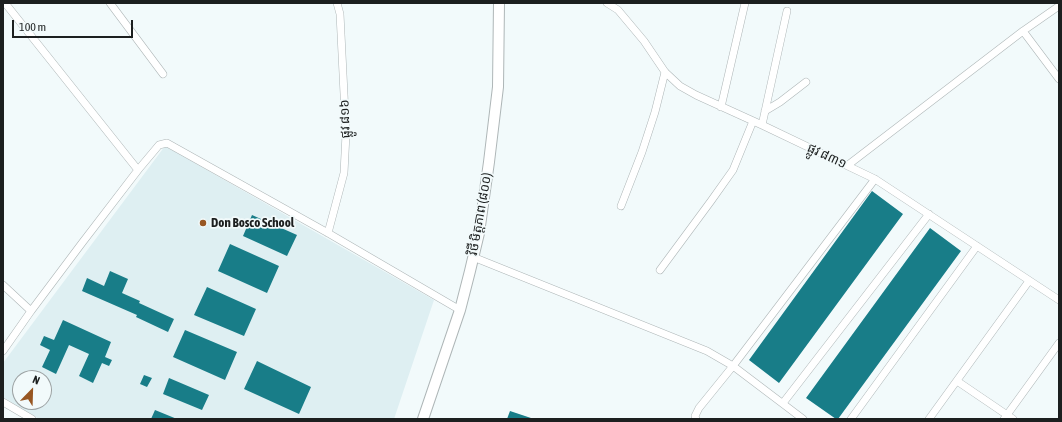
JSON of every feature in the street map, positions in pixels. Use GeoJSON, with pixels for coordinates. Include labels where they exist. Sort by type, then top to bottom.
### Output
{"type":"FeatureCollection","features":[{"type":"Feature","properties":{"kind":"main road","name":"វិថី មិត្តភាព (៨០០)"},"geometry":{"type":"LineString","coordinates":[[424,419],[460,310],[479,233],[498,87],[500,3]]}},
{"type":"Feature","properties":{"kind":"street"},"geometry":{"type":"LineString","coordinates":[[5,3],[138,170]]}},
{"type":"Feature","properties":{"kind":"street"},"geometry":{"type":"LineString","coordinates":[[110,3],[163,74]]}},
{"type":"Feature","properties":{"kind":"street","name":"ផ្លូវ ៨១៦"},"geometry":{"type":"LineString","coordinates":[[328,233],[344,172],[346,134],[340,14],[337,3]]}},
{"type":"Feature","properties":{"kind":"street","name":"ផ្លូវ ៨៣១"},"geometry":{"type":"LineString","coordinates":[[607,3],[618,10],[644,41],[665,72],[680,86],[696,96],[754,121],[875,179],[1059,300]]}},
{"type":"Feature","properties":{"kind":"street"},"geometry":{"type":"LineString","coordinates":[[721,107],[745,3]]}},
{"type":"Feature","properties":{"kind":"street"},"geometry":{"type":"LineString","coordinates":[[848,165],[1023,31],[1059,6]]}},
{"type":"Feature","properties":{"kind":"street"},"geometry":{"type":"LineString","coordinates":[[762,125],[787,11]]}},
{"type":"Feature","properties":{"kind":"street"},"geometry":{"type":"LineString","coordinates":[[1023,31],[1059,78]]}},
{"type":"Feature","properties":{"kind":"street"},"geometry":{"type":"LineString","coordinates":[[621,206],[656,112],[665,72]]}},
{"type":"Feature","properties":{"kind":"street"},"geometry":{"type":"LineString","coordinates":[[764,111],[780,102],[806,82]]}},
{"type":"Feature","properties":{"kind":"street"},"geometry":{"type":"LineString","coordinates":[[660,270],[733,170],[754,121]]}},
{"type":"Feature","properties":{"kind":"street"},"geometry":{"type":"LineString","coordinates":[[3,351],[31,311],[138,170],[159,146],[167,143],[328,233],[460,310]]}},
{"type":"Feature","properties":{"kind":"street"},"geometry":{"type":"LineString","coordinates":[[696,419],[695,416],[699,408],[733,366],[875,179]]}},
{"type":"Feature","properties":{"kind":"street"},"geometry":{"type":"LineString","coordinates":[[783,403],[929,214]]}},
{"type":"Feature","properties":{"kind":"street"},"geometry":{"type":"LineString","coordinates":[[851,419],[977,246]]}},
{"type":"Feature","properties":{"kind":"street"},"geometry":{"type":"LineString","coordinates":[[473,257],[707,351],[733,366],[803,419]]}},
{"type":"Feature","properties":{"kind":"street"},"geometry":{"type":"LineString","coordinates":[[929,419],[1030,281]]}},
{"type":"Feature","properties":{"kind":"street"},"geometry":{"type":"LineString","coordinates":[[3,286],[31,311]]}},
{"type":"Feature","properties":{"kind":"street"},"geometry":{"type":"LineString","coordinates":[[957,381],[1008,418],[1059,343]]}},
{"type":"Feature","properties":{"kind":"street"},"geometry":{"type":"LineString","coordinates":[[3,402],[32,419]]}},
{"type":"Feature","properties":{"kind":"shaded area","name":"Don Bosco School"},"geometry":{"type":"Polygon","coordinates":[[[165,146],[434,300],[394,419],[39,419],[24,410],[52,410],[52,370],[12,370],[12,402],[3,397],[3,363],[165,146]]]}},
{"type":"Feature","properties":{"kind":"building"},"geometry":{"type":"Polygon","coordinates":[[[872,191],[903,214],[779,383],[749,360],[872,191]]]}},
{"type":"Feature","properties":{"kind":"building"},"geometry":{"type":"Polygon","coordinates":[[[252,215],[297,235],[287,256],[243,236],[252,215]]]}},
{"type":"Feature","properties":{"kind":"building"},"geometry":{"type":"Polygon","coordinates":[[[930,228],[961,251],[838,419],[836,419],[806,398],[930,228]]]}},
{"type":"Feature","properties":{"kind":"building"},"geometry":{"type":"Polygon","coordinates":[[[230,244],[279,266],[267,293],[218,271],[230,244]]]}},
{"type":"Feature","properties":{"kind":"building"},"geometry":{"type":"Polygon","coordinates":[[[110,271],[128,279],[122,293],[140,301],[139,303],[174,319],[168,332],[136,317],[137,315],[82,291],[87,278],[104,286],[110,271]]]}},
{"type":"Feature","properties":{"kind":"building"},"geometry":{"type":"Polygon","coordinates":[[[207,287],[256,309],[244,336],[194,315],[207,287]]]}},
{"type":"Feature","properties":{"kind":"building"},"geometry":{"type":"Polygon","coordinates":[[[63,320],[111,342],[105,357],[112,360],[109,366],[102,363],[93,383],[79,376],[89,354],[69,345],[56,374],[52,372],[52,370],[42,367],[50,350],[40,345],[44,336],[54,340],[63,320]]]}},
{"type":"Feature","properties":{"kind":"building"},"geometry":{"type":"Polygon","coordinates":[[[185,330],[237,352],[225,380],[173,357],[185,330]]]}},
{"type":"Feature","properties":{"kind":"building"},"geometry":{"type":"Polygon","coordinates":[[[257,361],[311,387],[299,414],[244,389],[257,361]]]}},
{"type":"Feature","properties":{"kind":"building"},"geometry":{"type":"Polygon","coordinates":[[[144,375],[152,378],[147,387],[140,384],[144,375]]]}},
{"type":"Feature","properties":{"kind":"building"},"geometry":{"type":"Polygon","coordinates":[[[169,378],[209,395],[202,410],[163,394],[169,378]]]}},
{"type":"Feature","properties":{"kind":"building"},"geometry":{"type":"Polygon","coordinates":[[[155,410],[177,419],[151,419],[155,410]]]}},
{"type":"Feature","properties":{"kind":"building"},"geometry":{"type":"Polygon","coordinates":[[[510,411],[531,418],[531,419],[507,419],[510,411]]]}},
{"type":"Feature","properties":{"kind":"place","name":"Don Bosco School"},"geometry":{"type":"Point","coordinates":[203,223]}}]}
